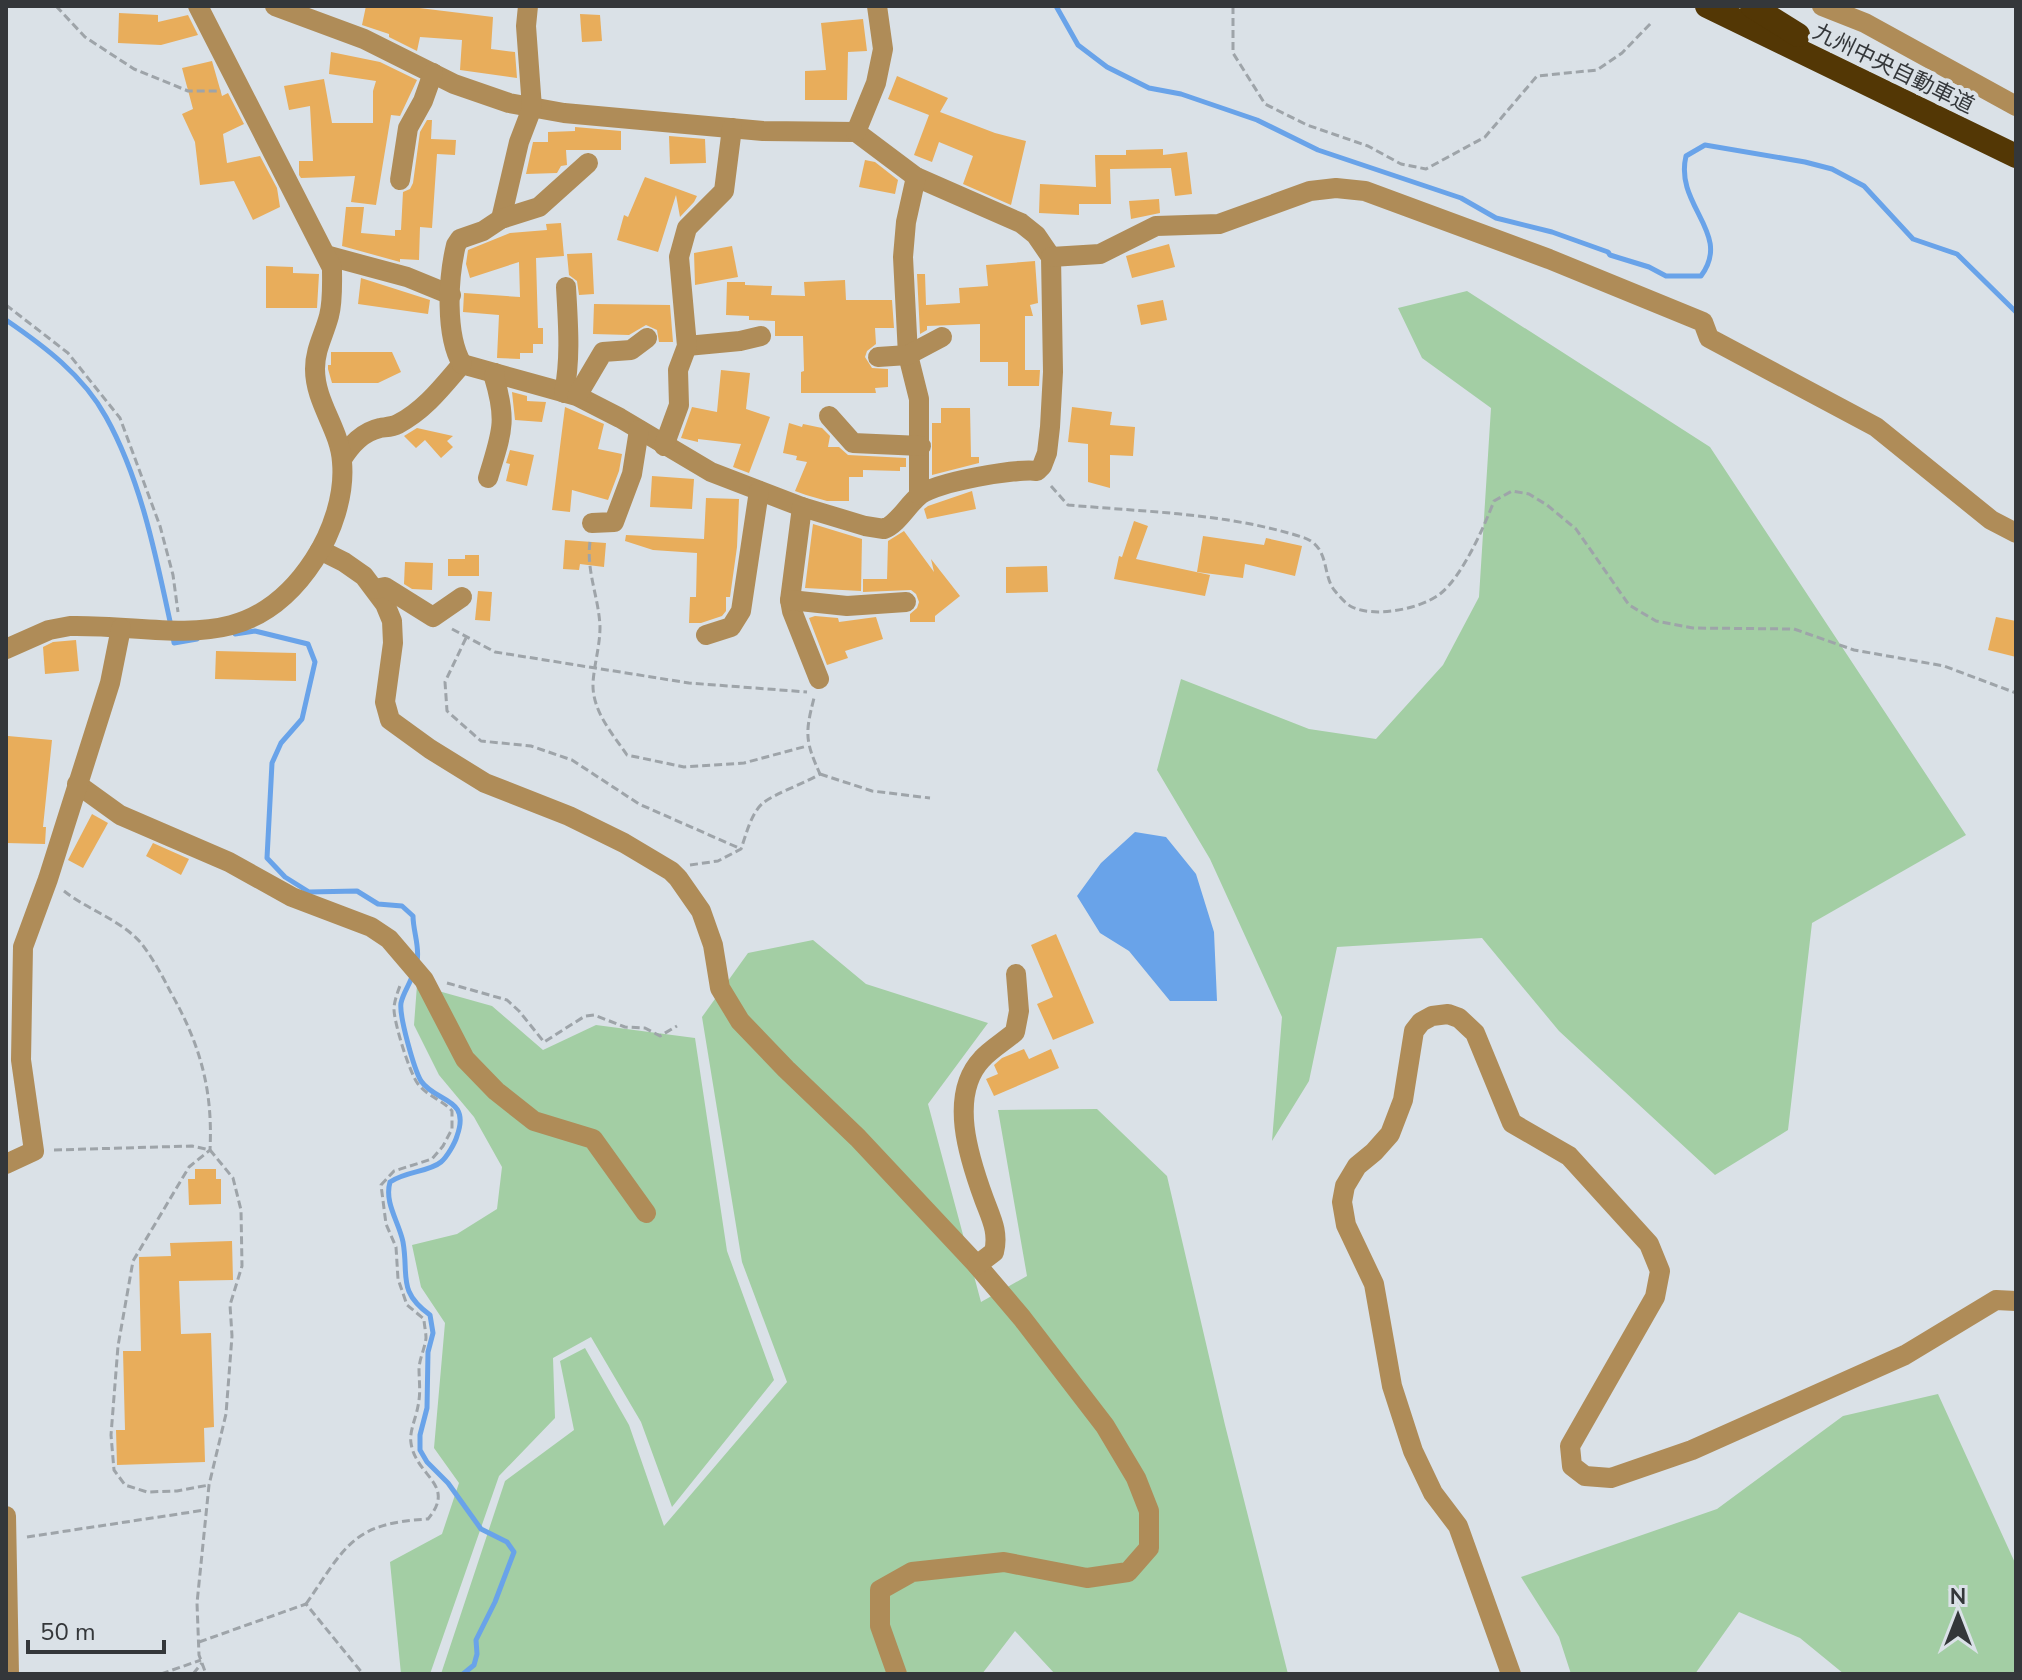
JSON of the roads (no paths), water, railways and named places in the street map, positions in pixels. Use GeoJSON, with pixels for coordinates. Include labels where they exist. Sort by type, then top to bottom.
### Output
{"type":"FeatureCollection","features":[{"type":"Feature","properties":{"kind":"highway","name":"九州中央自動車道"},"geometry":{"type":"LineString","coordinates":[[1707,6],[2016,156]]}},
{"type":"Feature","properties":{"kind":"highway","name":"九州中央自動車道"},"geometry":{"type":"LineString","coordinates":[[1741,6],[2016,139]]}},
{"type":"Feature","properties":{"kind":"highway"},"geometry":{"type":"LineString","coordinates":[[1752,6],[1798,35]]}},
{"type":"Feature","properties":{"kind":"street"},"geometry":{"type":"LineString","coordinates":[[6,649],[49,630],[70,626],[178,631],[218,629],[250,620],[272,606],[292,587],[320,550],[338,505],[342,459],[316,386],[316,351],[331,305],[332,268],[329,256],[198,6]]}},
{"type":"Feature","properties":{"kind":"street"},"geometry":{"type":"LineString","coordinates":[[275,6],[364,39],[488,96],[532,108],[799,133],[856,132],[916,177],[1021,223],[1036,235],[1051,257],[1053,372],[1047,453],[1042,466],[1037,471],[986,476],[919,495],[896,522],[884,529],[865,526],[802,507],[711,472],[571,394],[462,364],[453,349],[451,295],[456,245],[460,239],[483,231],[501,219],[539,207],[588,163]]}},
{"type":"Feature","properties":{"kind":"street"},"geometry":{"type":"LineString","coordinates":[[501,219],[519,142],[532,108],[526,26],[528,6]]}},
{"type":"Feature","properties":{"kind":"street"},"geometry":{"type":"LineString","coordinates":[[856,132],[876,83],[883,49],[877,6]]}},
{"type":"Feature","properties":{"kind":"street"},"geometry":{"type":"LineString","coordinates":[[1822,6],[1865,23],[2016,106]]}},
{"type":"Feature","properties":{"kind":"street"},"geometry":{"type":"LineString","coordinates":[[400,180],[408,128],[423,101],[433,73]]}},
{"type":"Feature","properties":{"kind":"street"},"geometry":{"type":"LineString","coordinates":[[664,446],[679,405],[678,370],[687,346],[679,257],[687,228],[724,191],[732,128]]}},
{"type":"Feature","properties":{"kind":"street"},"geometry":{"type":"LineString","coordinates":[[916,177],[906,222],[903,257],[908,355],[919,399],[919,495]]}},
{"type":"Feature","properties":{"kind":"street"},"geometry":{"type":"LineString","coordinates":[[1051,257],[1100,254],[1156,226],[1219,224],[1310,191],[1336,188],[1365,191],[1549,259],[1703,322],[1709,338],[1876,427],[1991,520],[2016,533]]}},
{"type":"Feature","properties":{"kind":"street"},"geometry":{"type":"LineString","coordinates":[[329,256],[407,277],[451,295]]}},
{"type":"Feature","properties":{"kind":"street"},"geometry":{"type":"LineString","coordinates":[[566,287],[571,394]]}},
{"type":"Feature","properties":{"kind":"street"},"geometry":{"type":"LineString","coordinates":[[687,346],[761,336]]}},
{"type":"Feature","properties":{"kind":"street"},"geometry":{"type":"LineString","coordinates":[[878,357],[908,355],[942,337]]}},
{"type":"Feature","properties":{"kind":"street"},"geometry":{"type":"LineString","coordinates":[[571,394],[603,352],[631,350],[647,338]]}},
{"type":"Feature","properties":{"kind":"street"},"geometry":{"type":"LineString","coordinates":[[342,459],[360,438],[375,429],[396,425],[427,404],[462,364]]}},
{"type":"Feature","properties":{"kind":"street"},"geometry":{"type":"LineString","coordinates":[[488,478],[502,428],[503,406],[495,373]]}},
{"type":"Feature","properties":{"kind":"street"},"geometry":{"type":"LineString","coordinates":[[829,416],[853,443],[921,446]]}},
{"type":"Feature","properties":{"kind":"street"},"geometry":{"type":"LineString","coordinates":[[592,523],[614,522],[632,474],[639,430]]}},
{"type":"Feature","properties":{"kind":"street"},"geometry":{"type":"LineString","coordinates":[[706,635],[731,627],[741,611],[759,491]]}},
{"type":"Feature","properties":{"kind":"street"},"geometry":{"type":"LineString","coordinates":[[802,507],[790,600],[819,679]]}},
{"type":"Feature","properties":{"kind":"street"},"geometry":{"type":"LineString","coordinates":[[320,550],[354,569],[375,589],[392,621],[393,643],[385,702],[390,720],[485,783],[569,816],[671,871],[701,911],[713,945],[720,988],[740,1021],[858,1138],[977,1265],[1105,1426],[1128,1465],[1149,1511],[1149,1548],[1128,1572],[1087,1578],[1004,1562],[912,1572],[880,1590],[880,1626],[897,1674]]}},
{"type":"Feature","properties":{"kind":"street"},"geometry":{"type":"LineString","coordinates":[[375,589],[385,587],[433,617],[462,597]]}},
{"type":"Feature","properties":{"kind":"street"},"geometry":{"type":"LineString","coordinates":[[790,600],[847,606],[906,602]]}},
{"type":"Feature","properties":{"kind":"street"},"geometry":{"type":"LineString","coordinates":[[6,1164],[34,1151],[21,1060],[23,947],[48,879],[110,683],[121,628]]}},
{"type":"Feature","properties":{"kind":"street"},"geometry":{"type":"LineString","coordinates":[[77,784],[120,815],[229,862],[292,897],[371,927],[389,939],[415,968],[465,1059],[496,1091],[534,1121],[593,1139],[646,1213]]}},
{"type":"Feature","properties":{"kind":"street"},"geometry":{"type":"LineString","coordinates":[[977,1265],[994,1252],[997,1233],[975,1169],[962,1106],[966,1082],[982,1059],[1015,1032],[1019,1011],[1016,974]]}},
{"type":"Feature","properties":{"kind":"street"},"geometry":{"type":"LineString","coordinates":[[1511,1674],[1458,1526],[1433,1493],[1413,1451],[1392,1386],[1374,1284],[1346,1225],[1342,1202],[1345,1186],[1357,1166],[1390,1134],[1403,1100],[1414,1031],[1421,1022],[1432,1016],[1448,1014],[1459,1018],[1475,1033],[1512,1123],[1569,1156],[1649,1244],[1660,1271],[1655,1297],[1570,1446],[1572,1466],[1585,1476],[1611,1478],[1692,1450],[1905,1355],[1996,1300],[2016,1301]]}},
{"type":"Feature","properties":{"kind":"street"},"geometry":{"type":"LineString","coordinates":[[6,1516],[9,1674]]}},
{"type":"Feature","properties":{"kind":"water"},"geometry":{"type":"Polygon","coordinates":[[[1135,832],[1166,837],[1196,874],[1214,932],[1217,1001],[1170,1001],[1129,951],[1100,933],[1077,896],[1101,863],[1135,832]]]}},
{"type":"Feature","properties":{"kind":"waterway"},"geometry":{"type":"LineString","coordinates":[[1056,6],[1078,45],[1107,67],[1149,88],[1181,94],[1257,120],[1318,150],[1461,198],[1496,218],[1552,232],[1666,276],[1701,276],[1709,261],[1707,232],[1688,190],[1686,156],[1705,145],[1832,169],[1864,186],[1913,239],[1957,254],[2016,312]]}},
{"type":"Feature","properties":{"kind":"waterway"},"geometry":{"type":"LineString","coordinates":[[6,320],[74,375],[106,417],[138,492],[171,626]]}},
{"type":"Feature","properties":{"kind":"waterway"},"geometry":{"type":"LineString","coordinates":[[235,634],[255,631],[308,644],[315,662],[302,719],[281,743],[272,763],[267,858],[285,877],[309,892],[357,891],[378,904],[402,906],[413,916],[417,961]]}},
{"type":"Feature","properties":{"kind":"waterway"},"geometry":{"type":"LineString","coordinates":[[173,636],[174,643],[197,639]]}},
{"type":"Feature","properties":{"kind":"waterway"},"geometry":{"type":"LineString","coordinates":[[413,974],[401,1003],[411,1054],[421,1081],[456,1107],[460,1123],[457,1136],[441,1162],[396,1178],[390,1182],[389,1190],[390,1205],[403,1242],[406,1282],[413,1298],[430,1315],[433,1333],[428,1352],[427,1408],[420,1435],[420,1450],[481,1529],[507,1542],[514,1552],[476,1640],[474,1665],[463,1674]]}}]}
